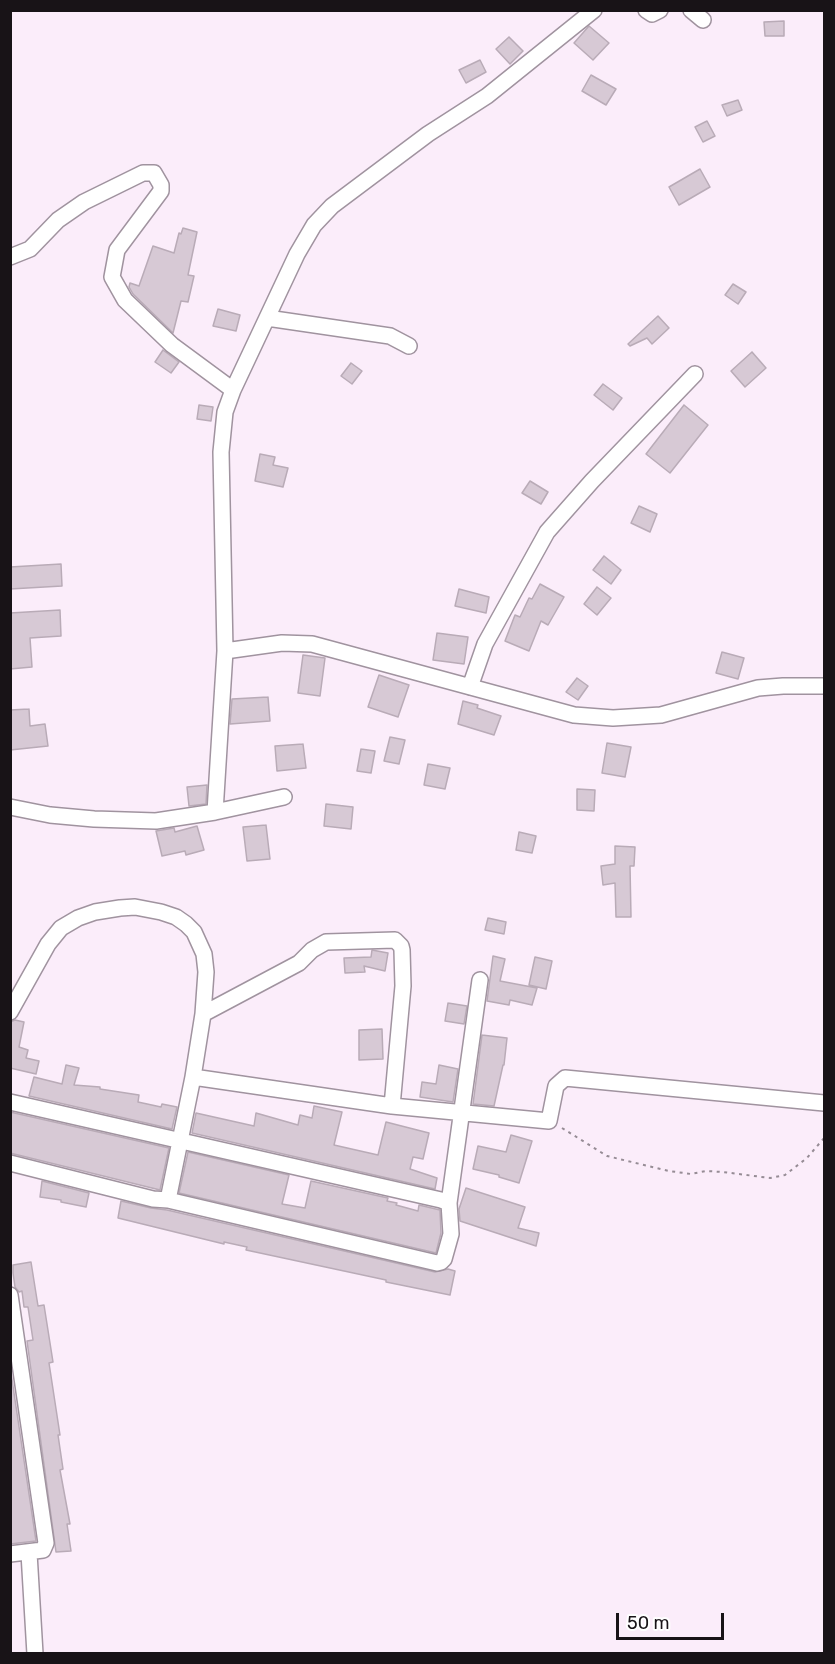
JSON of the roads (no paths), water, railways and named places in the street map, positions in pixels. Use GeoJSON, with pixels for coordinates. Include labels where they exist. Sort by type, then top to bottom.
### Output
{"type":"FeatureCollection","features":[{"type":"Feature","properties":{"kind":"street"},"geometry":{"type":"LineString","coordinates":[[214,812],[225,651],[221,452],[225,412],[233,390],[297,254],[314,225],[332,206],[428,134],[487,96],[594,10]]}},
{"type":"Feature","properties":{"kind":"street"},"geometry":{"type":"LineString","coordinates":[[646,10],[652,14],[660,10]]}},
{"type":"Feature","properties":{"kind":"street"},"geometry":{"type":"LineString","coordinates":[[10,257],[30,249],[64,216],[84,202],[143,172],[154,173],[161,185],[160,196],[117,250],[112,277],[125,300],[172,345],[233,390]]}},
{"type":"Feature","properties":{"kind":"street"},"geometry":{"type":"LineString","coordinates":[[267,318],[390,336],[409,346]]}},
{"type":"Feature","properties":{"kind":"street"},"geometry":{"type":"LineString","coordinates":[[470,687],[485,644],[547,532],[592,481],[695,374]]}},
{"type":"Feature","properties":{"kind":"street"},"geometry":{"type":"LineString","coordinates":[[225,651],[282,643],[312,644],[574,715],[613,718],[661,715],[758,688],[825,686]]}},
{"type":"Feature","properties":{"kind":"street"},"geometry":{"type":"LineString","coordinates":[[10,807],[72,817],[156,821],[214,812],[284,797]]}},
{"type":"Feature","properties":{"kind":"street"},"geometry":{"type":"LineString","coordinates":[[10,1012],[48,944],[62,928],[78,918],[95,912],[135,907],[176,917],[194,932],[201,945],[206,972],[203,1014],[181,1141],[168,1200]]}},
{"type":"Feature","properties":{"kind":"street"},"geometry":{"type":"LineString","coordinates":[[203,1014],[299,963],[312,950],[326,942],[395,940],[402,950],[403,986],[392,1106]]}},
{"type":"Feature","properties":{"kind":"street"},"geometry":{"type":"LineString","coordinates":[[10,1164],[153,1199],[168,1200],[437,1263],[441,1262],[444,1259],[451,1234],[449,1203],[480,980]]}},
{"type":"Feature","properties":{"kind":"street"},"geometry":{"type":"LineString","coordinates":[[193,1077],[392,1106],[549,1122],[556,1086],[565,1078],[825,1103]]}},
{"type":"Feature","properties":{"kind":"street"},"geometry":{"type":"LineString","coordinates":[[10,1102],[422,1194],[449,1203]]}},
{"type":"Feature","properties":{"kind":"street"},"geometry":{"type":"LineString","coordinates":[[10,1295],[46,1543],[43,1550],[10,1554]]}},
{"type":"Feature","properties":{"kind":"street"},"geometry":{"type":"LineString","coordinates":[[29,1552],[35,1653]]}}]}
